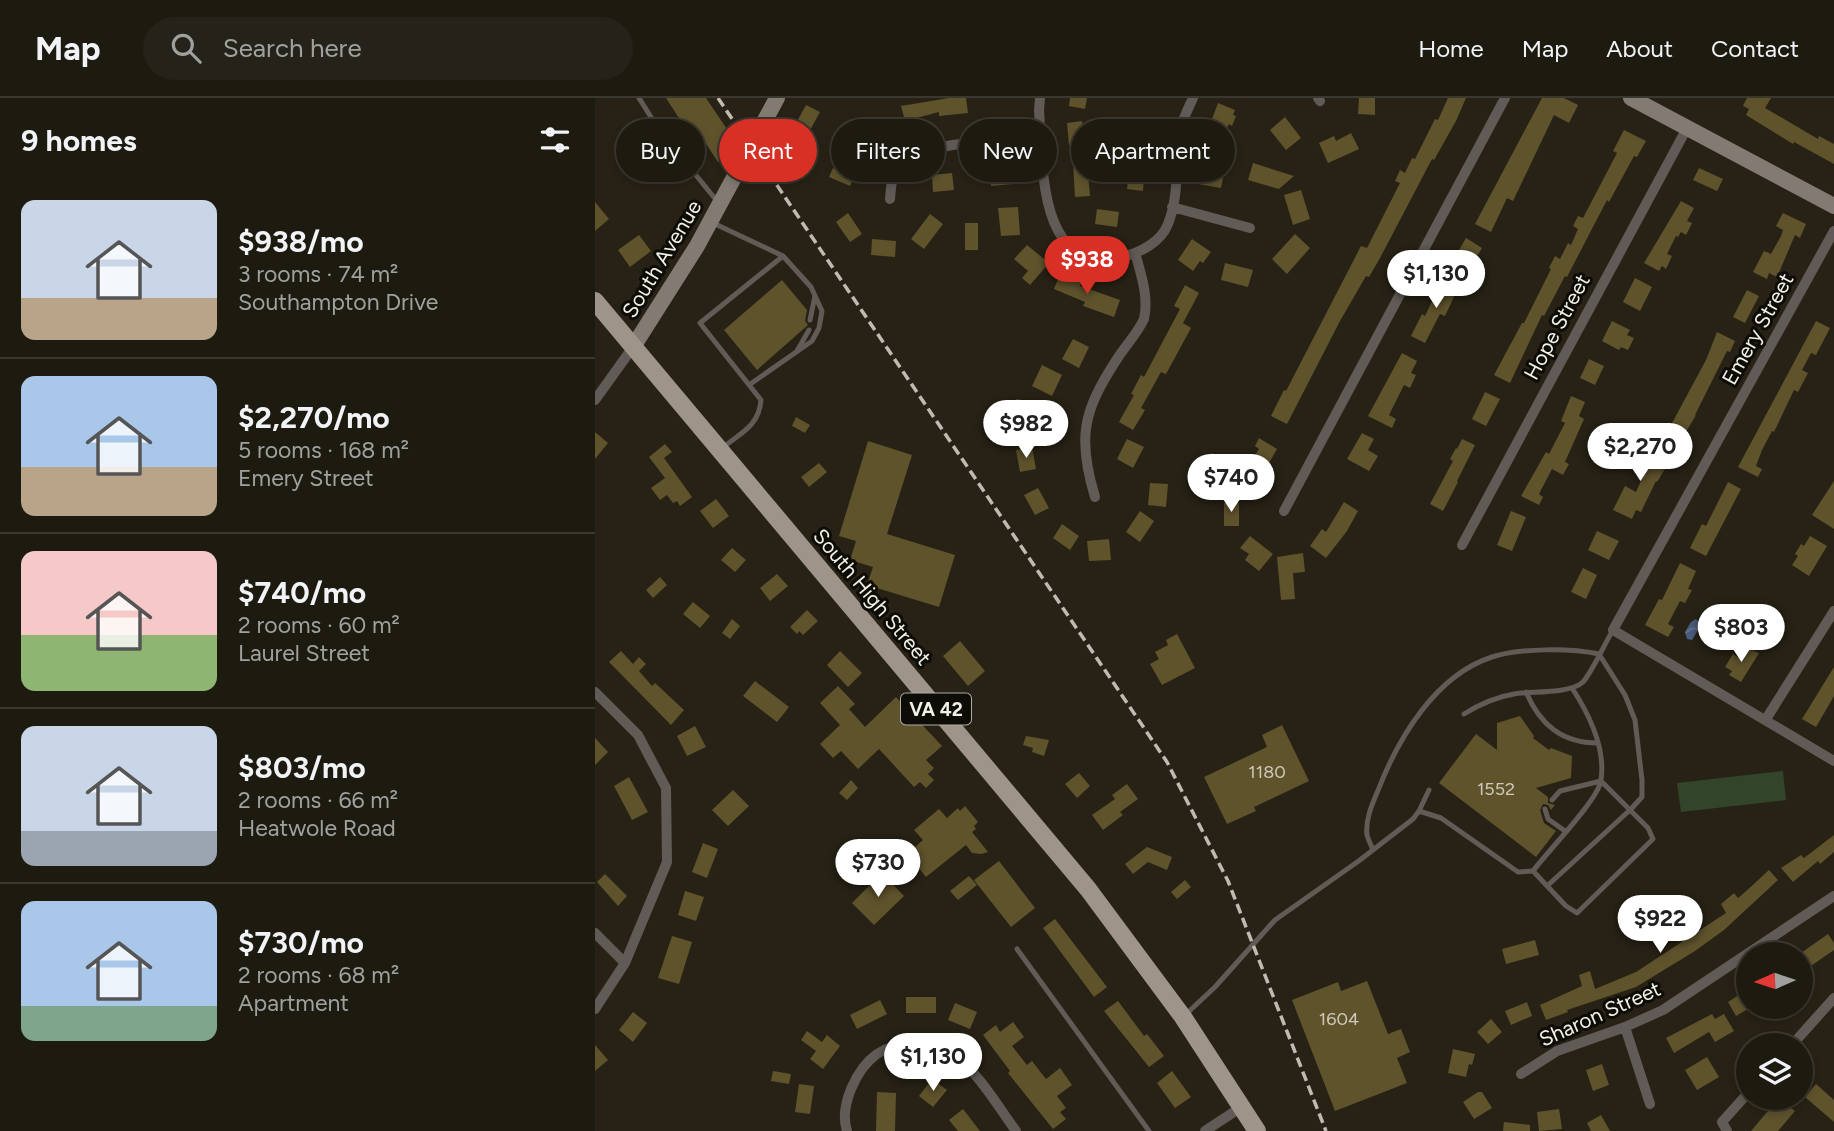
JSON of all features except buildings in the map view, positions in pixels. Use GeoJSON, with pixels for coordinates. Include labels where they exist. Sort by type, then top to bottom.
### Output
{"type":"FeatureCollection","features":[{"type":"Feature","properties":{"kind":"main road","name":"South High Street"},"geometry":{"type":"LineString","coordinates":[[595,301],[1088,889],[1183,1017],[1257,1131]]}},
{"type":"Feature","properties":{"kind":"street","name":"South Avenue"},"geometry":{"type":"LineString","coordinates":[[595,400],[633,347],[710,222],[777,98]]}},
{"type":"Feature","properties":{"kind":"street"},"geometry":{"type":"LineString","coordinates":[[1040,98],[1040,119]]}},
{"type":"Feature","properties":{"kind":"street"},"geometry":{"type":"LineString","coordinates":[[1045,182],[1048,209],[1056,231],[1065,243],[1081,254],[1094,258],[1119,258],[1148,247],[1168,225],[1182,126],[1193,98]]}},
{"type":"Feature","properties":{"kind":"street"},"geometry":{"type":"LineString","coordinates":[[1284,512],[1506,98]]}},
{"type":"Feature","properties":{"kind":"street"},"geometry":{"type":"LineString","coordinates":[[1631,98],[1834,206]]}},
{"type":"Feature","properties":{"kind":"street","name":"Hope Street"},"geometry":{"type":"LineString","coordinates":[[1462,545],[1687,128]]}},
{"type":"Feature","properties":{"kind":"street"},"geometry":{"type":"LineString","coordinates":[[890,199],[892,178],[896,168],[904,160],[919,151],[959,146]]}},
{"type":"Feature","properties":{"kind":"street"},"geometry":{"type":"LineString","coordinates":[[1172,207],[1250,228]]}},
{"type":"Feature","properties":{"kind":"street","name":"Emery Street"},"geometry":{"type":"LineString","coordinates":[[1613,630],[1834,231]]}},
{"type":"Feature","properties":{"kind":"street"},"geometry":{"type":"LineString","coordinates":[[1095,497],[1084,451],[1084,429],[1090,408],[1100,389],[1116,360],[1140,327],[1145,314],[1143,285],[1135,253]]}},
{"type":"Feature","properties":{"kind":"street"},"geometry":{"type":"LineString","coordinates":[[1766,719],[1834,611]]}},
{"type":"Feature","properties":{"kind":"street"},"geometry":{"type":"LineString","coordinates":[[1613,630],[1834,761]]}},
{"type":"Feature","properties":{"kind":"street"},"geometry":{"type":"LineString","coordinates":[[595,692],[638,735],[666,788],[667,862],[625,963],[595,1010]]}},
{"type":"Feature","properties":{"kind":"street","name":"Sharon Street"},"geometry":{"type":"LineString","coordinates":[[1521,1074],[1557,1051],[1625,1027],[1663,1010],[1834,896]]}},
{"type":"Feature","properties":{"kind":"street"},"geometry":{"type":"LineString","coordinates":[[595,933],[625,963]]}},
{"type":"Feature","properties":{"kind":"street"},"geometry":{"type":"LineString","coordinates":[[1803,1033],[1834,998]]}},
{"type":"Feature","properties":{"kind":"street"},"geometry":{"type":"LineString","coordinates":[[1625,1027],[1650,1104]]}},
{"type":"Feature","properties":{"kind":"street"},"geometry":{"type":"LineString","coordinates":[[847,1131],[846,1110],[850,1091],[863,1068],[878,1054],[895,1047],[914,1045],[936,1048],[954,1056],[971,1070],[1016,1131]]}},
{"type":"Feature","properties":{"kind":"street"},"geometry":{"type":"LineString","coordinates":[[1205,1131],[1243,1106]]}},
{"type":"Feature","properties":{"kind":"street"},"geometry":{"type":"LineString","coordinates":[[1727,1131],[1722,1122],[1736,1106]]}},
{"type":"Feature","properties":{"kind":"lane"},"geometry":{"type":"LineString","coordinates":[[639,98],[659,130],[720,205]]}},
{"type":"Feature","properties":{"kind":"lane"},"geometry":{"type":"LineString","coordinates":[[710,222],[783,256],[811,287],[821,311],[819,328],[812,341],[749,385]]}},
{"type":"Feature","properties":{"kind":"lane"},"geometry":{"type":"LineString","coordinates":[[719,450],[755,423],[761,409],[761,400],[700,323],[783,256]]}},
{"type":"Feature","properties":{"kind":"lane"},"geometry":{"type":"LineString","coordinates":[[810,320],[815,295]]}},
{"type":"Feature","properties":{"kind":"lane"},"geometry":{"type":"LineString","coordinates":[[797,351],[809,330]]}},
{"type":"Feature","properties":{"kind":"lane"},"geometry":{"type":"LineString","coordinates":[[1464,714],[1493,699],[1526,692],[1572,688],[1586,677],[1613,630]]}},
{"type":"Feature","properties":{"kind":"lane"},"geometry":{"type":"LineString","coordinates":[[1373,850],[1367,835],[1368,818],[1385,773],[1403,735],[1453,678],[1492,657],[1539,650],[1577,649],[1599,654],[1625,695],[1635,720],[1642,797],[1547,886]]}},
{"type":"Feature","properties":{"kind":"lane"},"geometry":{"type":"LineString","coordinates":[[1419,811],[1441,818],[1512,869],[1524,873],[1533,871],[1593,798],[1601,781],[1598,743],[1587,711],[1572,688]]}},
{"type":"Feature","properties":{"kind":"lane"},"geometry":{"type":"LineString","coordinates":[[1526,692],[1535,711],[1555,732],[1577,742],[1598,743]]}},
{"type":"Feature","properties":{"kind":"lane"},"geometry":{"type":"LineString","coordinates":[[1533,871],[1566,906],[1577,913],[1653,839],[1648,828],[1632,809],[1601,781]]}},
{"type":"Feature","properties":{"kind":"lane"},"geometry":{"type":"LineString","coordinates":[[1552,800],[1560,791],[1601,781]]}},
{"type":"Feature","properties":{"kind":"lane"},"geometry":{"type":"LineString","coordinates":[[1183,1017],[1215,987],[1275,920],[1373,850],[1419,811],[1429,790]]}},
{"type":"Feature","properties":{"kind":"lane"},"geometry":{"type":"LineString","coordinates":[[1545,809],[1548,819],[1565,831]]}},
{"type":"Feature","properties":{"kind":"lane"},"geometry":{"type":"LineString","coordinates":[[1017,949],[1149,1131]]}},
{"type":"Feature","properties":{"kind":"green space"},"geometry":{"type":"Polygon","coordinates":[[[1783,771],[1786,800],[1681,812],[1677,783],[1783,771]]]}},
{"type":"Feature","properties":{"kind":"water"},"geometry":{"type":"Polygon","coordinates":[[[1696,619],[1700,622],[1700,627],[1692,640],[1687,639],[1685,632],[1696,619]]]}},
{"type":"Feature","properties":{"kind":"railway"},"geometry":{"type":"LineString","coordinates":[[718,98],[1167,762],[1228,881],[1326,1131]]}}]}
